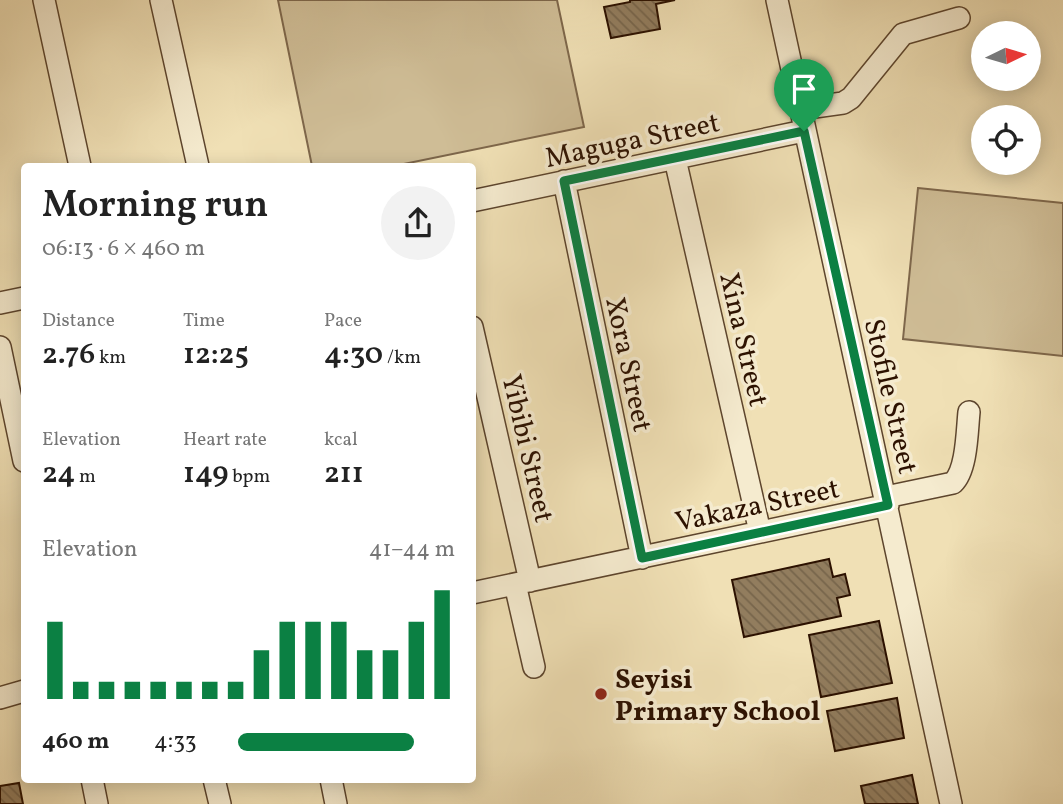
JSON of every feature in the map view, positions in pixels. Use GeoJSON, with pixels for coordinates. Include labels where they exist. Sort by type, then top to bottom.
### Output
{"type":"FeatureCollection","features":[{"type":"Feature","properties":{"kind":"street"},"geometry":{"type":"LineString","coordinates":[[44,0],[79,163]]}},
{"type":"Feature","properties":{"kind":"street"},"geometry":{"type":"LineString","coordinates":[[161,0],[197,163]]}},
{"type":"Feature","properties":{"kind":"street","name":"Stofile Street"},"geometry":{"type":"LineString","coordinates":[[777,0],[951,804]]}},
{"type":"Feature","properties":{"kind":"street"},"geometry":{"type":"LineString","coordinates":[[800,109],[843,103],[851,98],[902,34],[959,18]]}},
{"type":"Feature","properties":{"kind":"street","name":"Maguga Street"},"geometry":{"type":"LineString","coordinates":[[476,200],[804,131]]}},
{"type":"Feature","properties":{"kind":"street","name":"Xina Street"},"geometry":{"type":"LineString","coordinates":[[675,159],[760,532]]}},
{"type":"Feature","properties":{"kind":"street","name":"Xora Street"},"geometry":{"type":"LineString","coordinates":[[564,181],[642,558]]}},
{"type":"Feature","properties":{"kind":"street"},"geometry":{"type":"LineString","coordinates":[[0,303],[21,299]]}},
{"type":"Feature","properties":{"kind":"street"},"geometry":{"type":"LineString","coordinates":[[0,347],[21,447]]}},
{"type":"Feature","properties":{"kind":"street","name":"Yibibi Street"},"geometry":{"type":"LineString","coordinates":[[476,347],[523,582],[534,667]]}},
{"type":"Feature","properties":{"kind":"street","name":"Vakaza Street"},"geometry":{"type":"LineString","coordinates":[[476,592],[760,532],[953,483],[962,469],[969,412]]}},
{"type":"Feature","properties":{"kind":"street"},"geometry":{"type":"LineString","coordinates":[[0,698],[21,692]]}},
{"type":"Feature","properties":{"kind":"street"},"geometry":{"type":"LineString","coordinates":[[93,783],[97,804]]}},
{"type":"Feature","properties":{"kind":"street"},"geometry":{"type":"LineString","coordinates":[[215,783],[220,804]]}},
{"type":"Feature","properties":{"kind":"street"},"geometry":{"type":"LineString","coordinates":[[332,783],[336,804]]}},
{"type":"Feature","properties":{"kind":"shaded area"},"geometry":{"type":"Polygon","coordinates":[[[278,0],[557,0],[584,127],[409,163],[311,163],[278,0]]]}},
{"type":"Feature","properties":{"kind":"shaded area"},"geometry":{"type":"Polygon","coordinates":[[[918,188],[1063,203],[1063,356],[903,339],[918,188]]]}},
{"type":"Feature","properties":{"kind":"building"},"geometry":{"type":"Polygon","coordinates":[[[630,0],[675,0],[656,4],[660,29],[611,38],[604,7],[630,0]]]}},
{"type":"Feature","properties":{"kind":"building"},"geometry":{"type":"Polygon","coordinates":[[[829,559],[833,577],[845,574],[850,595],[837,598],[841,616],[744,637],[732,580],[829,559]]]}},
{"type":"Feature","properties":{"kind":"building"},"geometry":{"type":"Polygon","coordinates":[[[879,621],[892,683],[821,697],[809,635],[879,621]]]}},
{"type":"Feature","properties":{"kind":"building"},"geometry":{"type":"Polygon","coordinates":[[[897,698],[904,738],[835,751],[827,711],[897,698]]]}},
{"type":"Feature","properties":{"kind":"building"},"geometry":{"type":"Polygon","coordinates":[[[912,775],[918,804],[865,804],[861,786],[912,775]]]}},
{"type":"Feature","properties":{"kind":"building"},"geometry":{"type":"Polygon","coordinates":[[[19,783],[23,804],[0,804],[0,786],[19,783]]]}},
{"type":"Feature","properties":{"kind":"place","name":"Seyisi Primary School"},"geometry":{"type":"Point","coordinates":[601,694]}},
{"type":"Feature","properties":{"kind":"route"},"geometry":{"type":"LineString","coordinates":[[804,131],[888,505],[642,558],[564,181],[804,131]]}}]}
